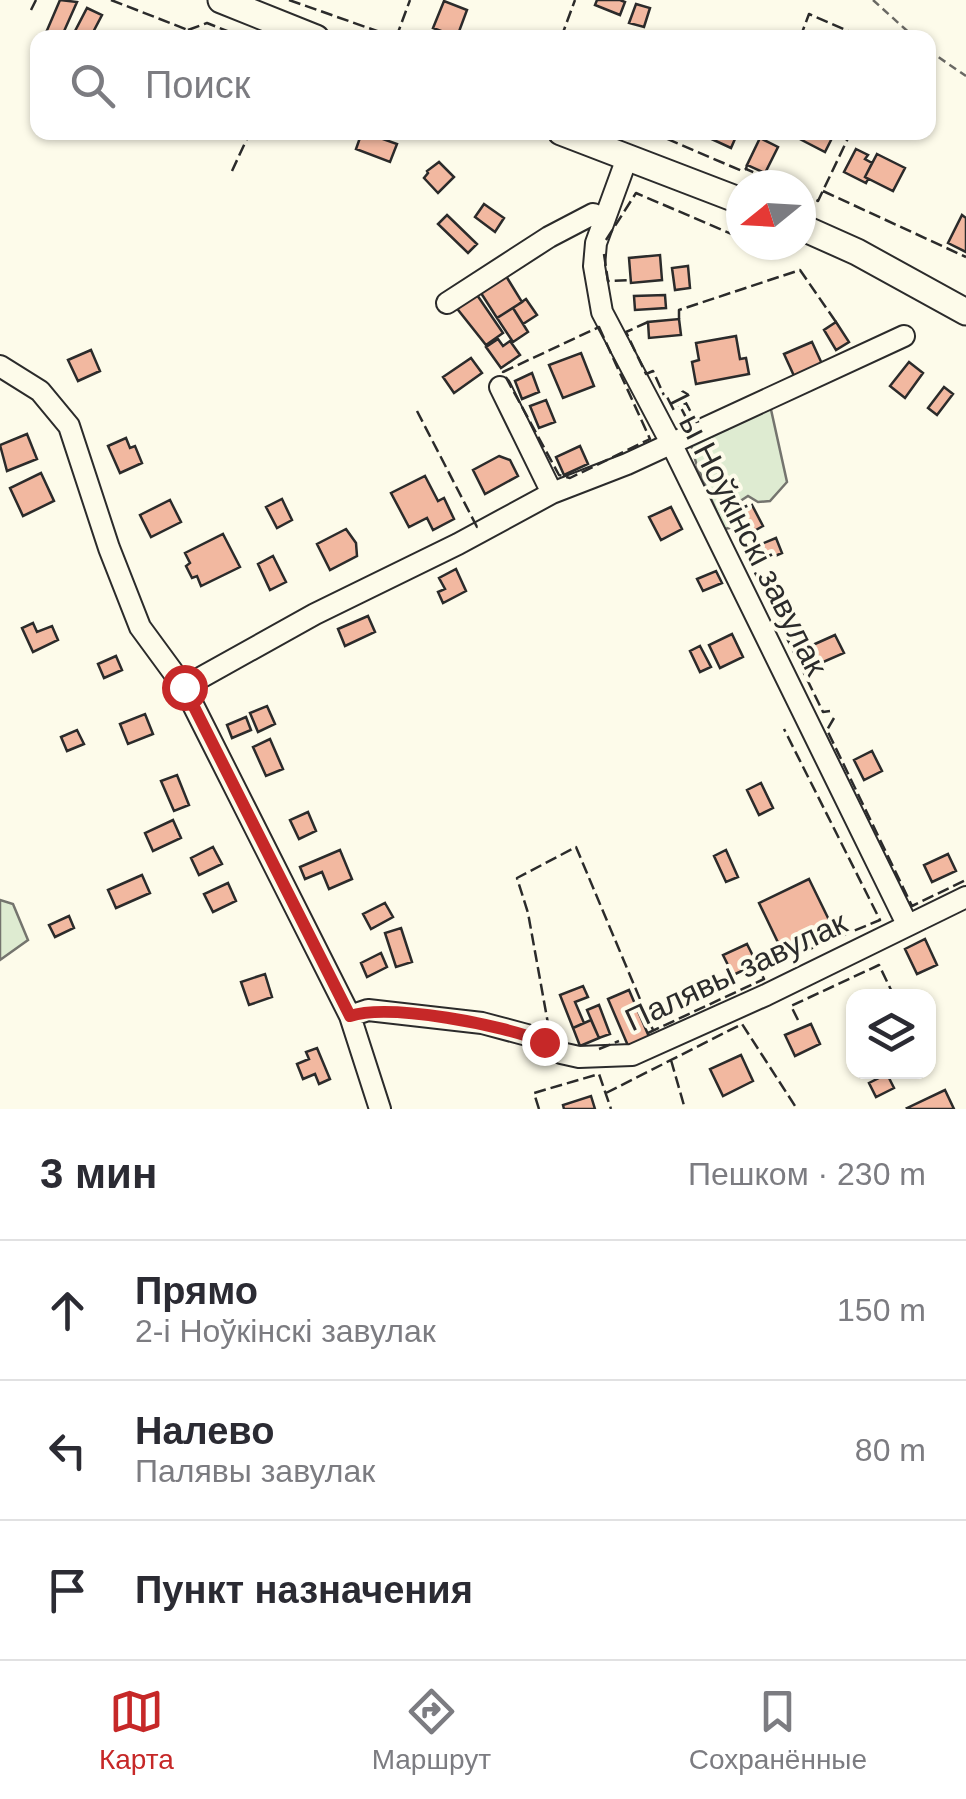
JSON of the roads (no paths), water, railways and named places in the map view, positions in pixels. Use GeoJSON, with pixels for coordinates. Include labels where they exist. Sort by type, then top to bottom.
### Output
{"type":"FeatureCollection","features":[{"type":"Feature","properties":{"kind":"main road"},"geometry":{"type":"LineString","coordinates":[[220,0],[296,30]]}},
{"type":"Feature","properties":{"kind":"main road"},"geometry":{"type":"LineString","coordinates":[[581,140],[726,195]]}},
{"type":"Feature","properties":{"kind":"main road"},"geometry":{"type":"LineString","coordinates":[[816,234],[966,312]]}},
{"type":"Feature","properties":{"kind":"street","name":"1-ы Ноўкінскі завулак"},"geometry":{"type":"LineString","coordinates":[[627,158],[596,243],[594,266],[602,312],[671,443],[907,924]]}},
{"type":"Feature","properties":{"kind":"street"},"geometry":{"type":"LineString","coordinates":[[447,304],[566,227],[593,214],[604,218]]}},
{"type":"Feature","properties":{"kind":"street"},"geometry":{"type":"LineString","coordinates":[[184,687],[315,614],[552,493],[607,472],[904,336]]}},
{"type":"Feature","properties":{"kind":"street"},"geometry":{"type":"LineString","coordinates":[[0,366],[40,391],[69,426],[140,627],[184,687],[350,1016],[380,1109]]}},
{"type":"Feature","properties":{"kind":"street"},"geometry":{"type":"LineString","coordinates":[[500,387],[552,493]]}},
{"type":"Feature","properties":{"kind":"street","name":"Палявы завулак"},"geometry":{"type":"LineString","coordinates":[[350,1016],[368,1010],[482,1023],[527,1035],[579,1057],[632,1055],[748,1004],[966,897]]}}]}
